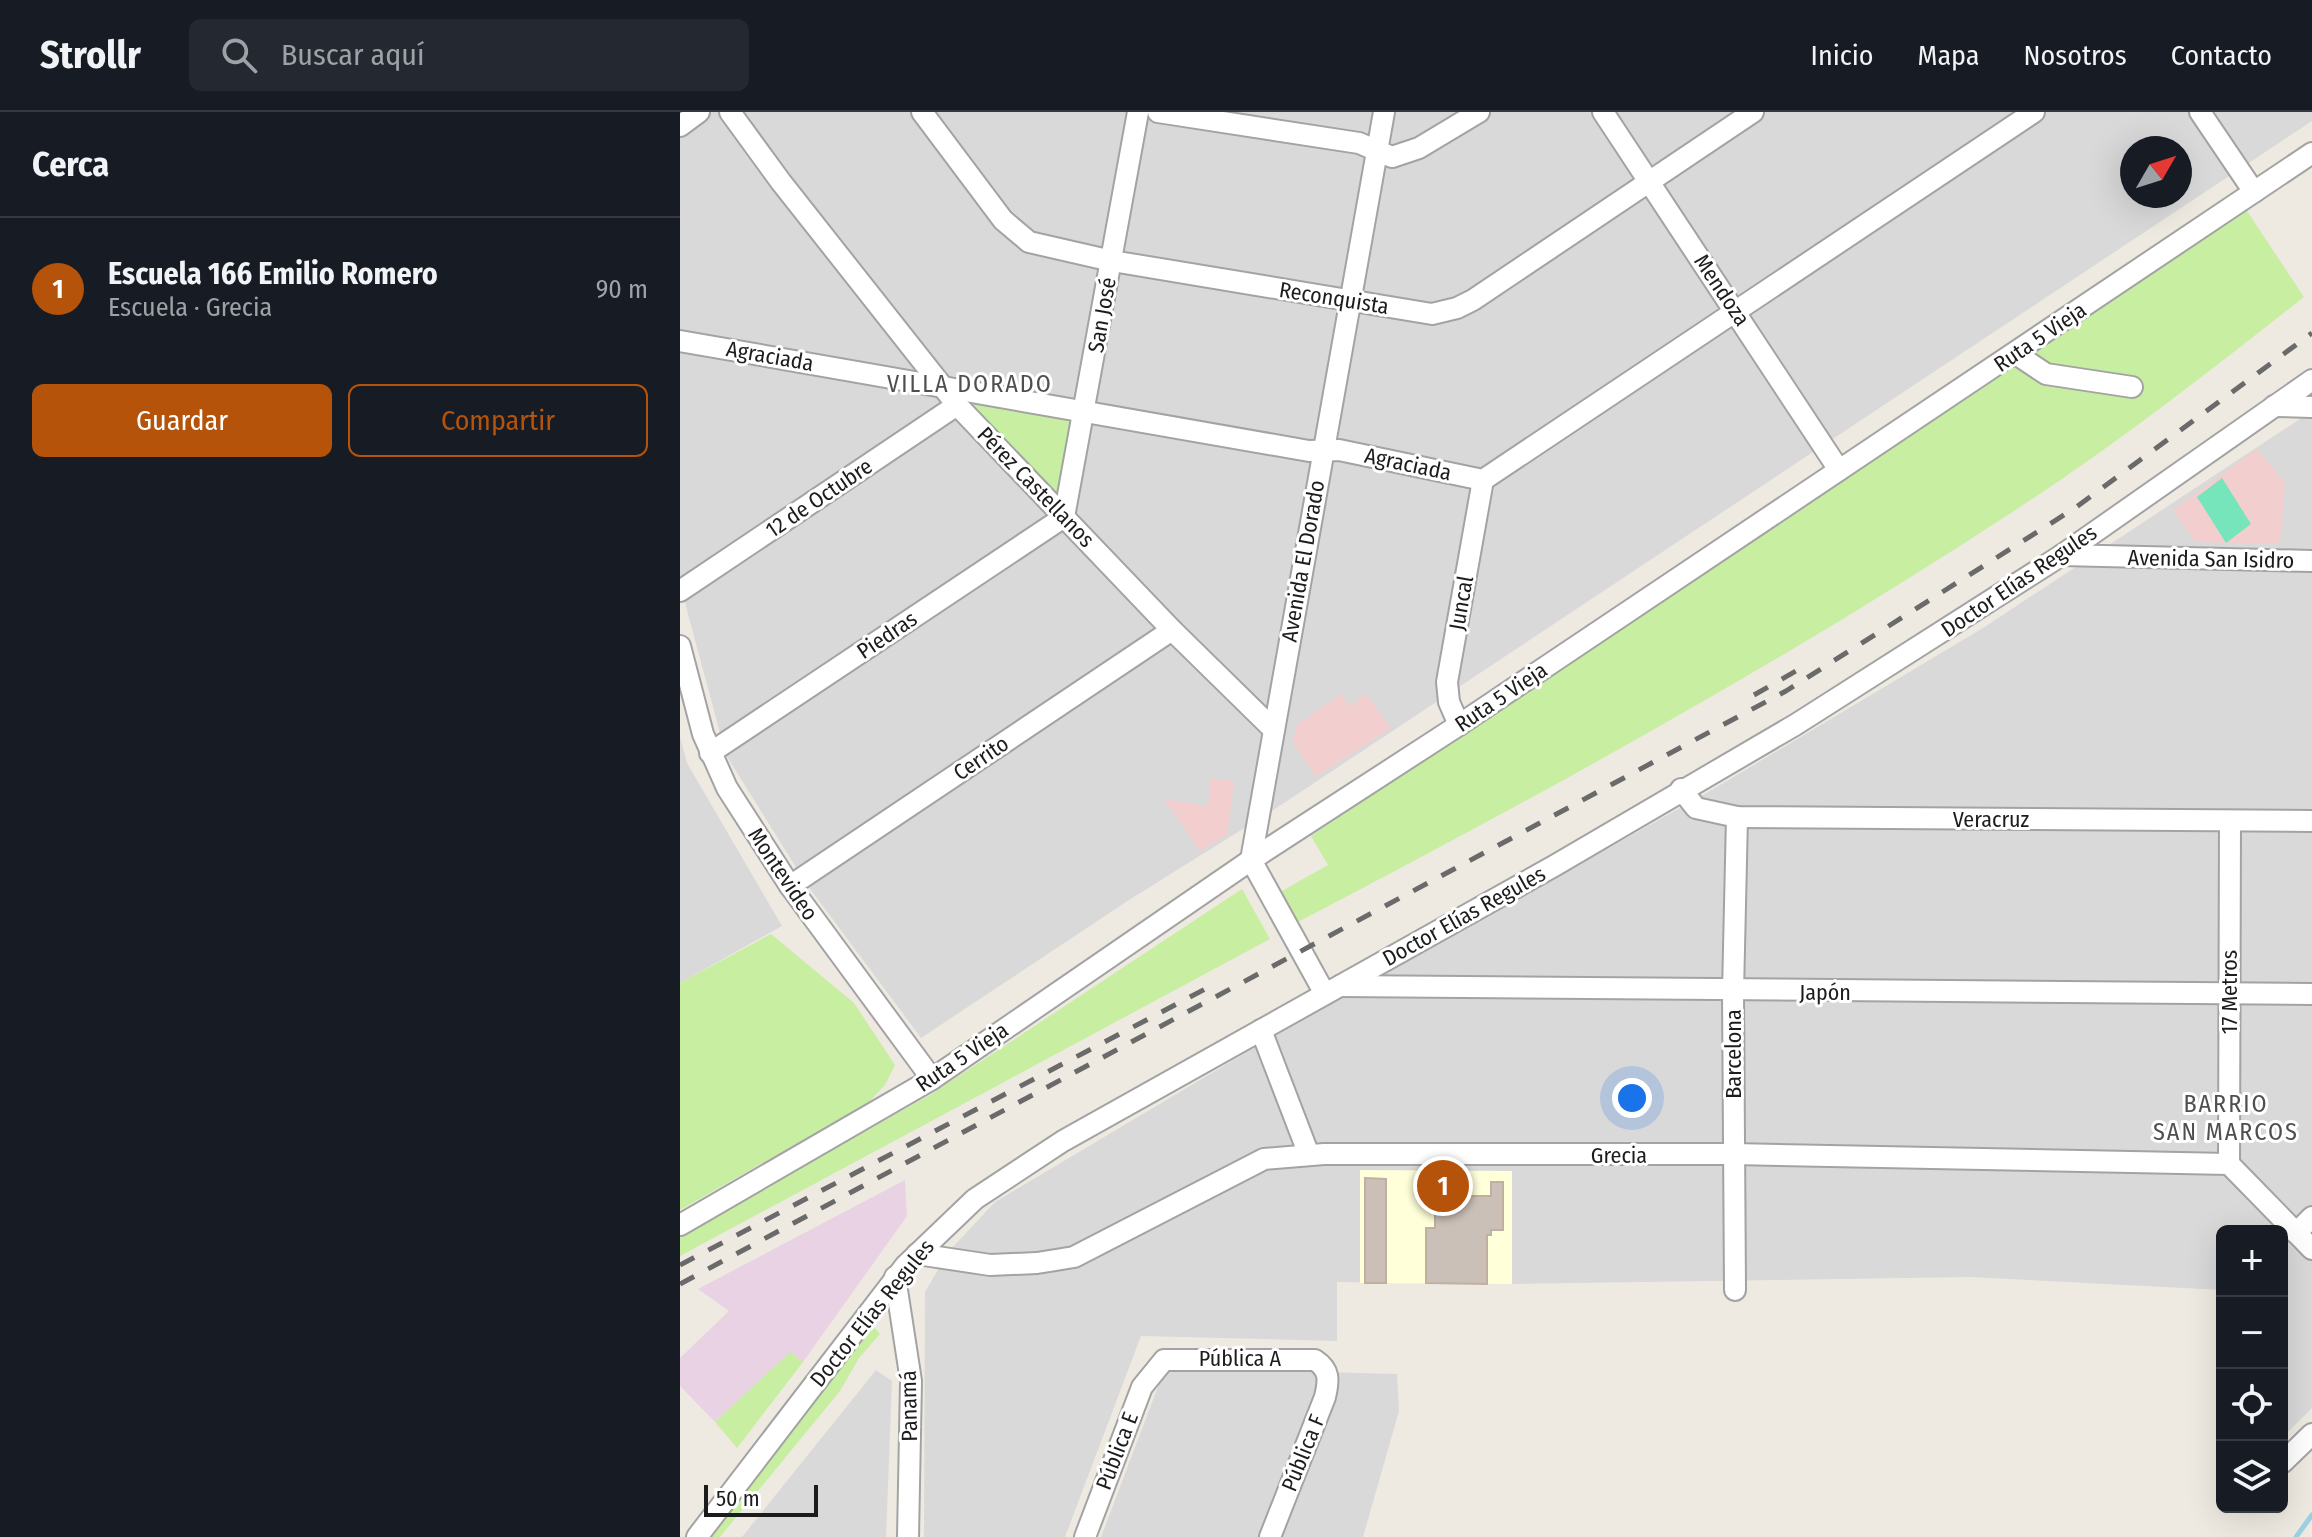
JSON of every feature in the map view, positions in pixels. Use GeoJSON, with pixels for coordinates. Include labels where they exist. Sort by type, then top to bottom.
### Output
{"type":"FeatureCollection","features":[{"type":"Feature","properties":{"kind":"street"},"geometry":{"type":"LineString","coordinates":[[680,126],[699,112]]}},
{"type":"Feature","properties":{"kind":"street","name":"Pérez Castellanos"},"geometry":{"type":"LineString","coordinates":[[730,112],[781,182],[957,405],[1172,630],[1274,730]]}},
{"type":"Feature","properties":{"kind":"street","name":"Reconquista"},"geometry":{"type":"LineString","coordinates":[[922,112],[1003,220],[1018,235],[1044,247],[1432,314],[1457,308],[1753,112]]}},
{"type":"Feature","properties":{"kind":"street","name":"San José"},"geometry":{"type":"LineString","coordinates":[[1064,517],[1138,112]]}},
{"type":"Feature","properties":{"kind":"street"},"geometry":{"type":"LineString","coordinates":[[1158,112],[1359,143],[1392,157],[1419,148],[1479,112]]}},
{"type":"Feature","properties":{"kind":"street","name":"Avenida El Dorado"},"geometry":{"type":"LineString","coordinates":[[1251,860],[1384,112]]}},
{"type":"Feature","properties":{"kind":"street","name":"Mendoza"},"geometry":{"type":"LineString","coordinates":[[1603,112],[1839,470]]}},
{"type":"Feature","properties":{"kind":"street","name":"Agraciada"},"geometry":{"type":"LineString","coordinates":[[680,341],[1322,451],[1339,450],[1483,480],[2034,112]]}},
{"type":"Feature","properties":{"kind":"street"},"geometry":{"type":"LineString","coordinates":[[2200,112],[2254,192]]}},
{"type":"Feature","properties":{"kind":"street","name":"Ruta 5 Vieja"},"geometry":{"type":"LineString","coordinates":[[680,1225],[932,1079],[1251,860],[2016,354],[2312,153]]}},
{"type":"Feature","properties":{"kind":"street"},"geometry":{"type":"LineString","coordinates":[[2016,354],[2046,374],[2132,387]]}},
{"type":"Feature","properties":{"kind":"street","name":"Doctor Elías Regules"},"geometry":{"type":"LineString","coordinates":[[697,1537],[895,1277],[950,1220],[1025,1164],[1554,866],[1795,725],[2062,555],[2312,380]]}},
{"type":"Feature","properties":{"kind":"street","name":"12 de Octubre"},"geometry":{"type":"LineString","coordinates":[[680,591],[957,405]]}},
{"type":"Feature","properties":{"kind":"street"},"geometry":{"type":"LineString","coordinates":[[2274,406],[2312,407]]}},
{"type":"Feature","properties":{"kind":"street","name":"Juncal"},"geometry":{"type":"LineString","coordinates":[[1459,725],[1449,702],[1447,682],[1483,480]]}},
{"type":"Feature","properties":{"kind":"street","name":"Piedras"},"geometry":{"type":"LineString","coordinates":[[710,753],[1064,517]]}},
{"type":"Feature","properties":{"kind":"street","name":"Avenida San Isidro"},"geometry":{"type":"LineString","coordinates":[[2062,555],[2312,561]]}},
{"type":"Feature","properties":{"kind":"street","name":"Cerrito"},"geometry":{"type":"LineString","coordinates":[[790,886],[1172,630]]}},
{"type":"Feature","properties":{"kind":"street","name":"Montevideo"},"geometry":{"type":"LineString","coordinates":[[680,646],[710,753],[790,886],[932,1079]]}},
{"type":"Feature","properties":{"kind":"street","name":"Veracruz"},"geometry":{"type":"LineString","coordinates":[[1681,789],[1696,808],[1737,817],[2312,821]]}},
{"type":"Feature","properties":{"kind":"street","name":"Barcelona"},"geometry":{"type":"LineString","coordinates":[[1735,1290],[1733,992],[1737,817]]}},
{"type":"Feature","properties":{"kind":"street","name":"17 Metros"},"geometry":{"type":"LineString","coordinates":[[2229,1164],[2230,821]]}},
{"type":"Feature","properties":{"kind":"street"},"geometry":{"type":"LineString","coordinates":[[1251,860],[1332,990]]}},
{"type":"Feature","properties":{"kind":"street","name":"Japón"},"geometry":{"type":"LineString","coordinates":[[1332,990],[2312,994]]}},
{"type":"Feature","properties":{"kind":"street"},"geometry":{"type":"LineString","coordinates":[[1261,1030],[1309,1155]]}},
{"type":"Feature","properties":{"kind":"street","name":"Grecia"},"geometry":{"type":"LineString","coordinates":[[917,1254],[990,1265],[1037,1263],[1074,1257],[1264,1159],[1309,1155],[1733,1154],[2229,1164]]}},
{"type":"Feature","properties":{"kind":"street"},"geometry":{"type":"LineString","coordinates":[[2229,1164],[2312,1249]]}},
{"type":"Feature","properties":{"kind":"street"},"geometry":{"type":"LineString","coordinates":[[2296,1233],[2312,1217]]}},
{"type":"Feature","properties":{"kind":"street","name":"Panamá"},"geometry":{"type":"LineString","coordinates":[[895,1277],[911,1381],[908,1537]]}},
{"type":"Feature","properties":{"kind":"street","name":"Pública A"},"geometry":{"type":"LineString","coordinates":[[1155,1367],[1164,1360],[1174,1358],[1304,1358],[1325,1367]]}},
{"type":"Feature","properties":{"kind":"street","name":"Pública E"},"geometry":{"type":"LineString","coordinates":[[1085,1537],[1142,1387],[1155,1367]]}},
{"type":"Feature","properties":{"kind":"street","name":"Pública F"},"geometry":{"type":"LineString","coordinates":[[1270,1537],[1325,1397],[1329,1380],[1325,1367]]}},
{"type":"Feature","properties":{"kind":"street"},"geometry":{"type":"LineString","coordinates":[[2288,1457],[2312,1434]]}},
{"type":"Feature","properties":{"kind":"shaded area"},"geometry":{"type":"Polygon","coordinates":[[[680,112],[2312,112],[2312,121],[2192,201],[2192,136],[2120,136],[2120,208],[2181,208],[1278,807],[1129,900],[921,1038],[805,882],[726,755],[680,582],[680,112]]]}},
{"type":"Feature","properties":{"kind":"shaded area"},"geometry":{"type":"Polygon","coordinates":[[[2312,411],[2312,1408],[2288,1432],[2288,1225],[2216,1225],[2216,1290],[1970,1277],[1512,1284],[1337,1282],[1337,1341],[1141,1336],[1065,1537],[924,1537],[925,1292],[949,1251],[995,1202],[1257,1046],[1710,791],[1983,628],[2312,411]]]}},
{"type":"Feature","properties":{"kind":"shaded area"},"geometry":{"type":"Polygon","coordinates":[[[2257,449],[2285,483],[2280,544],[2195,542],[2173,510],[2257,449]]]}},
{"type":"Feature","properties":{"kind":"shaded area"},"geometry":{"type":"Polygon","coordinates":[[[1341,694],[1349,706],[1366,694],[1391,728],[1316,777],[1293,743],[1297,725],[1341,694]]]}},
{"type":"Feature","properties":{"kind":"shaded area"},"geometry":{"type":"Polygon","coordinates":[[[680,737],[687,763],[782,926],[680,983],[680,737]]]}},
{"type":"Feature","properties":{"kind":"shaded area"},"geometry":{"type":"Polygon","coordinates":[[[1210,778],[1234,781],[1227,835],[1200,851],[1164,799],[1208,806],[1210,778]]]}},
{"type":"Feature","properties":{"kind":"shaded area"},"geometry":{"type":"Polygon","coordinates":[[[1360,1170],[1512,1171],[1512,1284],[1360,1283],[1360,1170]]]}},
{"type":"Feature","properties":{"kind":"shaded area"},"geometry":{"type":"Polygon","coordinates":[[[905,1180],[907,1216],[803,1362],[789,1353],[715,1422],[680,1386],[680,1358],[729,1311],[698,1289],[905,1180]]]}},
{"type":"Feature","properties":{"kind":"shaded area"},"geometry":{"type":"Polygon","coordinates":[[[1165,1368],[1397,1374],[1399,1411],[1363,1537],[1101,1537],[1165,1368]]]}},
{"type":"Feature","properties":{"kind":"shaded area"},"geometry":{"type":"Polygon","coordinates":[[[876,1370],[892,1381],[886,1537],[742,1537],[876,1370]]]}},
{"type":"Feature","properties":{"kind":"green space"},"geometry":{"type":"Polygon","coordinates":[[[2243,205],[2304,297],[2127,433],[1930,565],[1753,673],[1481,825],[1298,922],[1280,892],[1328,865],[1311,836],[2243,205]]]}},
{"type":"Feature","properties":{"kind":"green space"},"geometry":{"type":"Polygon","coordinates":[[[970,399],[1069,418],[1074,423],[1061,493],[1057,496],[967,403],[970,399]]]}},
{"type":"Feature","properties":{"kind":"green space"},"geometry":{"type":"Polygon","coordinates":[[[2222,478],[2251,524],[2226,543],[2197,497],[2222,478]]]}},
{"type":"Feature","properties":{"kind":"green space"},"geometry":{"type":"Polygon","coordinates":[[[1242,889],[1270,939],[680,1256],[680,1236],[930,1095],[1242,889]]]}},
{"type":"Feature","properties":{"kind":"green space"},"geometry":{"type":"Polygon","coordinates":[[[771,934],[854,1003],[895,1065],[885,1085],[869,1102],[680,1210],[680,983],[771,934]]]}},
{"type":"Feature","properties":{"kind":"green space"},"geometry":{"type":"Polygon","coordinates":[[[869,1328],[875,1328],[880,1334],[859,1358],[840,1391],[720,1537],[706,1537],[869,1328]]]}},
{"type":"Feature","properties":{"kind":"green space"},"geometry":{"type":"Polygon","coordinates":[[[790,1352],[803,1362],[737,1448],[715,1422],[790,1352]]]}},
{"type":"Feature","properties":{"kind":"building"},"geometry":{"type":"Polygon","coordinates":[[[1365,1178],[1386,1179],[1386,1283],[1365,1283],[1365,1178]]]}},
{"type":"Feature","properties":{"kind":"building"},"geometry":{"type":"Polygon","coordinates":[[[1435,1179],[1463,1179],[1463,1196],[1491,1196],[1491,1182],[1503,1182],[1503,1230],[1491,1230],[1491,1235],[1487,1235],[1487,1284],[1426,1283],[1426,1228],[1435,1228],[1435,1179]]]}},
{"type":"Feature","properties":{"kind":"waterway"},"geometry":{"type":"LineString","coordinates":[[2296,1537],[2312,1515]]}},
{"type":"Feature","properties":{"kind":"railway"},"geometry":{"type":"LineString","coordinates":[[680,1284],[1786,691],[2075,508],[2312,333]]}},
{"type":"Feature","properties":{"kind":"railway"},"geometry":{"type":"LineString","coordinates":[[1754,695],[1803,667]]}},
{"type":"Feature","properties":{"kind":"railway"},"geometry":{"type":"LineString","coordinates":[[680,1265],[1211,986]]}},
{"type":"Feature","properties":{"kind":"place","name":"Escuela 166 Emilio Romero"},"geometry":{"type":"Point","coordinates":[1443,1186]}},
{"type":"Feature","properties":{"kind":"district","name":"VILLA DORADO"},"geometry":{"type":"Point","coordinates":[970,384]}},
{"type":"Feature","properties":{"kind":"district","name":"BARRIO SAN MARCOS"},"geometry":{"type":"Point","coordinates":[2226,1118]}}]}
